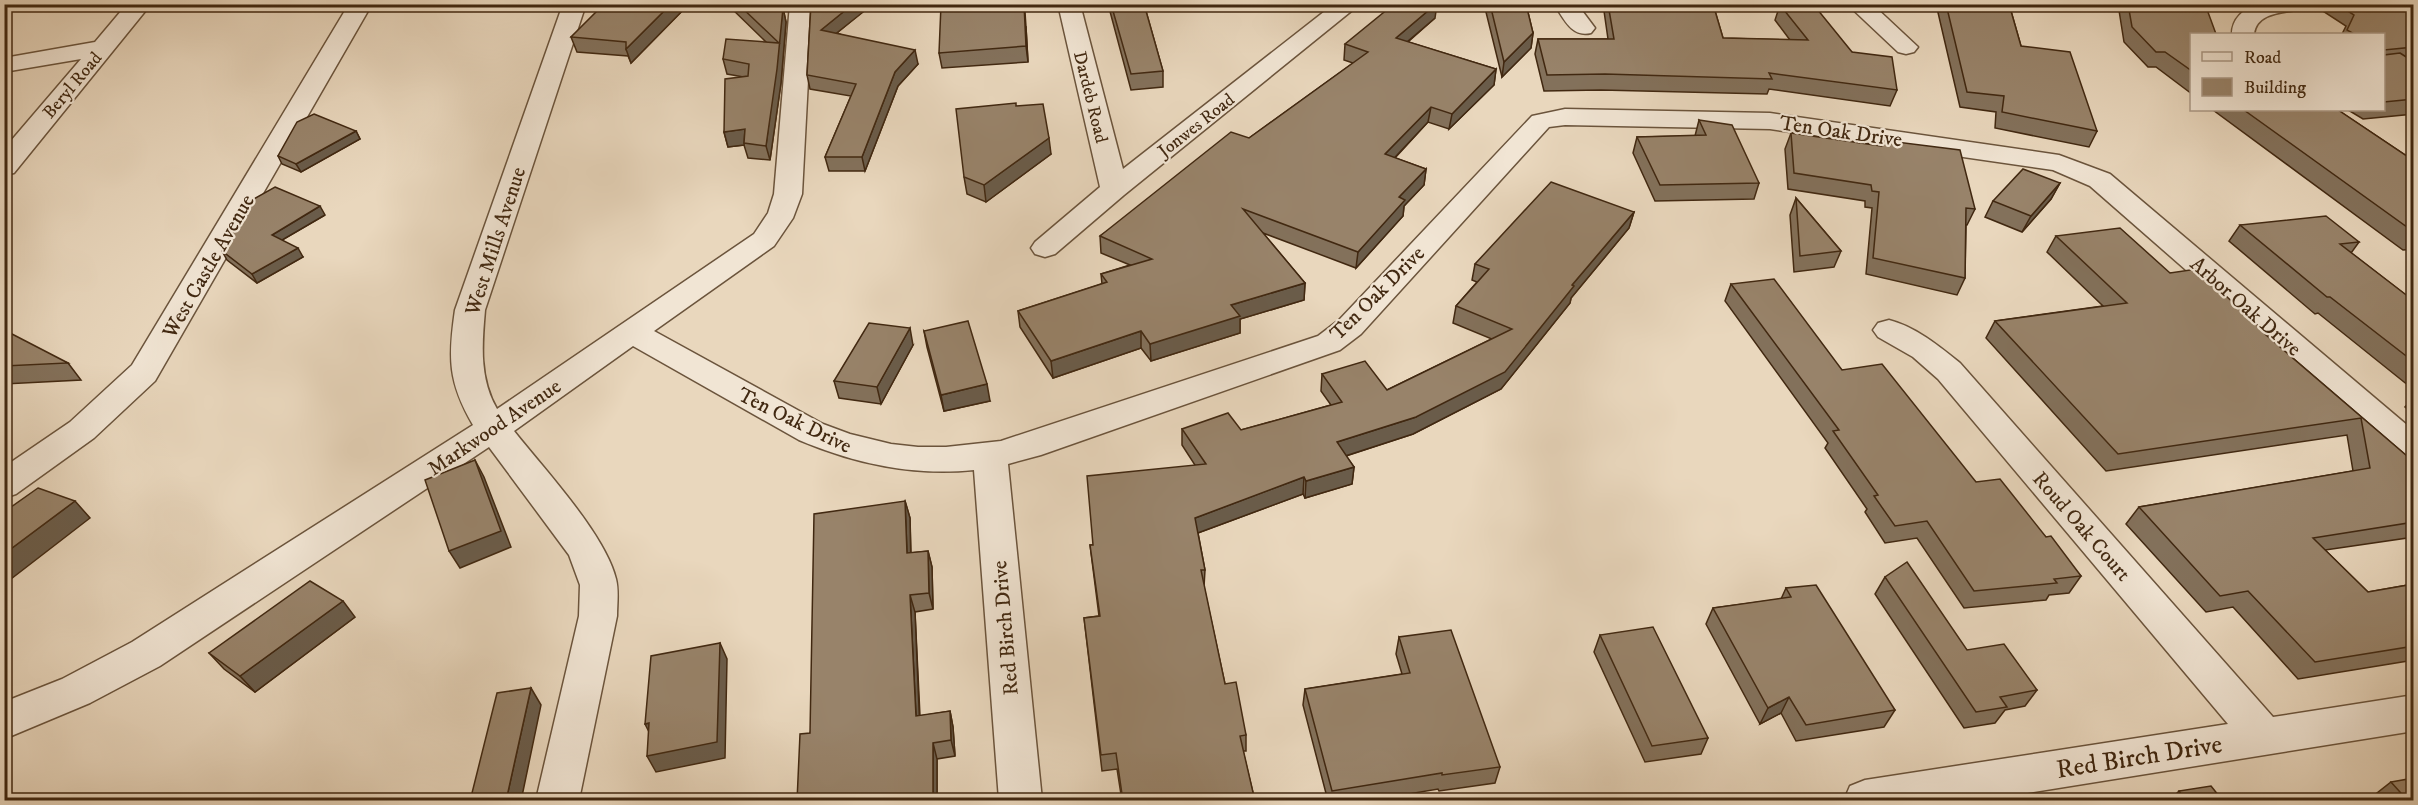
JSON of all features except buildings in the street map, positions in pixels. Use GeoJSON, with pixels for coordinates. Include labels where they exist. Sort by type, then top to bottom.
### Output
{"type":"FeatureCollection","features":[{"type":"Feature","properties":{"kind":"street","name":"Beryl Road"},"geometry":{"type":"LineString","coordinates":[[4,167],[140,4]]}},
{"type":"Feature","properties":{"kind":"street","name":"West Castle Avenue"},"geometry":{"type":"LineString","coordinates":[[4,485],[82,430],[144,373],[361,4]]}},
{"type":"Feature","properties":{"kind":"street","name":"West Mills Avenue"},"geometry":{"type":"LineString","coordinates":[[558,801],[598,615],[596,568],[585,548],[486,419],[471,390],[465,351],[470,310],[575,4]]}},
{"type":"Feature","properties":{"kind":"street","name":"Markwood Avenue"},"geometry":{"type":"LineString","coordinates":[[4,721],[76,691],[146,654],[494,428],[764,240],[786,207],[801,4]]}},
{"type":"Feature","properties":{"kind":"street","name":"Dardeb Road"},"geometry":{"type":"LineString","coordinates":[[1069,4],[1114,189]]}},
{"type":"Feature","properties":{"kind":"street","name":"Jonwes Road"},"geometry":{"type":"LineString","coordinates":[[1045,248],[1114,189],[1348,4]]}},
{"type":"Feature","properties":{"kind":"street"},"geometry":{"type":"LineString","coordinates":[[1565,4],[1583,28]]}},
{"type":"Feature","properties":{"kind":"street"},"geometry":{"type":"LineString","coordinates":[[1858,4],[1906,47]]}},
{"type":"Feature","properties":{"kind":"street"},"geometry":{"type":"LineString","coordinates":[[2243,32],[2246,21],[2253,15],[2293,4]]}},
{"type":"Feature","properties":{"kind":"street"},"geometry":{"type":"LineString","coordinates":[[4,65],[104,48]]}},
{"type":"Feature","properties":{"kind":"street","name":"Ten Oak Drive"},"geometry":{"type":"LineString","coordinates":[[633,333],[838,445],[875,455],[909,459],[941,460],[990,455],[1029,446],[1329,343],[1350,327],[1537,123],[1546,119],[1566,117],[1766,121],[2059,163],[2076,169]]}},
{"type":"Feature","properties":{"kind":"street","name":"Arbor Oak Drive"},"geometry":{"type":"LineString","coordinates":[[2076,169],[2100,180],[2414,450]]}},
{"type":"Feature","properties":{"kind":"street","name":"Roud Oak Court"},"geometry":{"type":"LineString","coordinates":[[1889,330],[1924,350],[1949,371],[2264,736]]}},
{"type":"Feature","properties":{"kind":"street","name":"Red Birch Drive"},"geometry":{"type":"LineString","coordinates":[[990,455],[1021,801]]}},
{"type":"Feature","properties":{"kind":"street","name":"Red Birch Drive"},"geometry":{"type":"LineString","coordinates":[[1865,801],[2414,712]]}}]}
